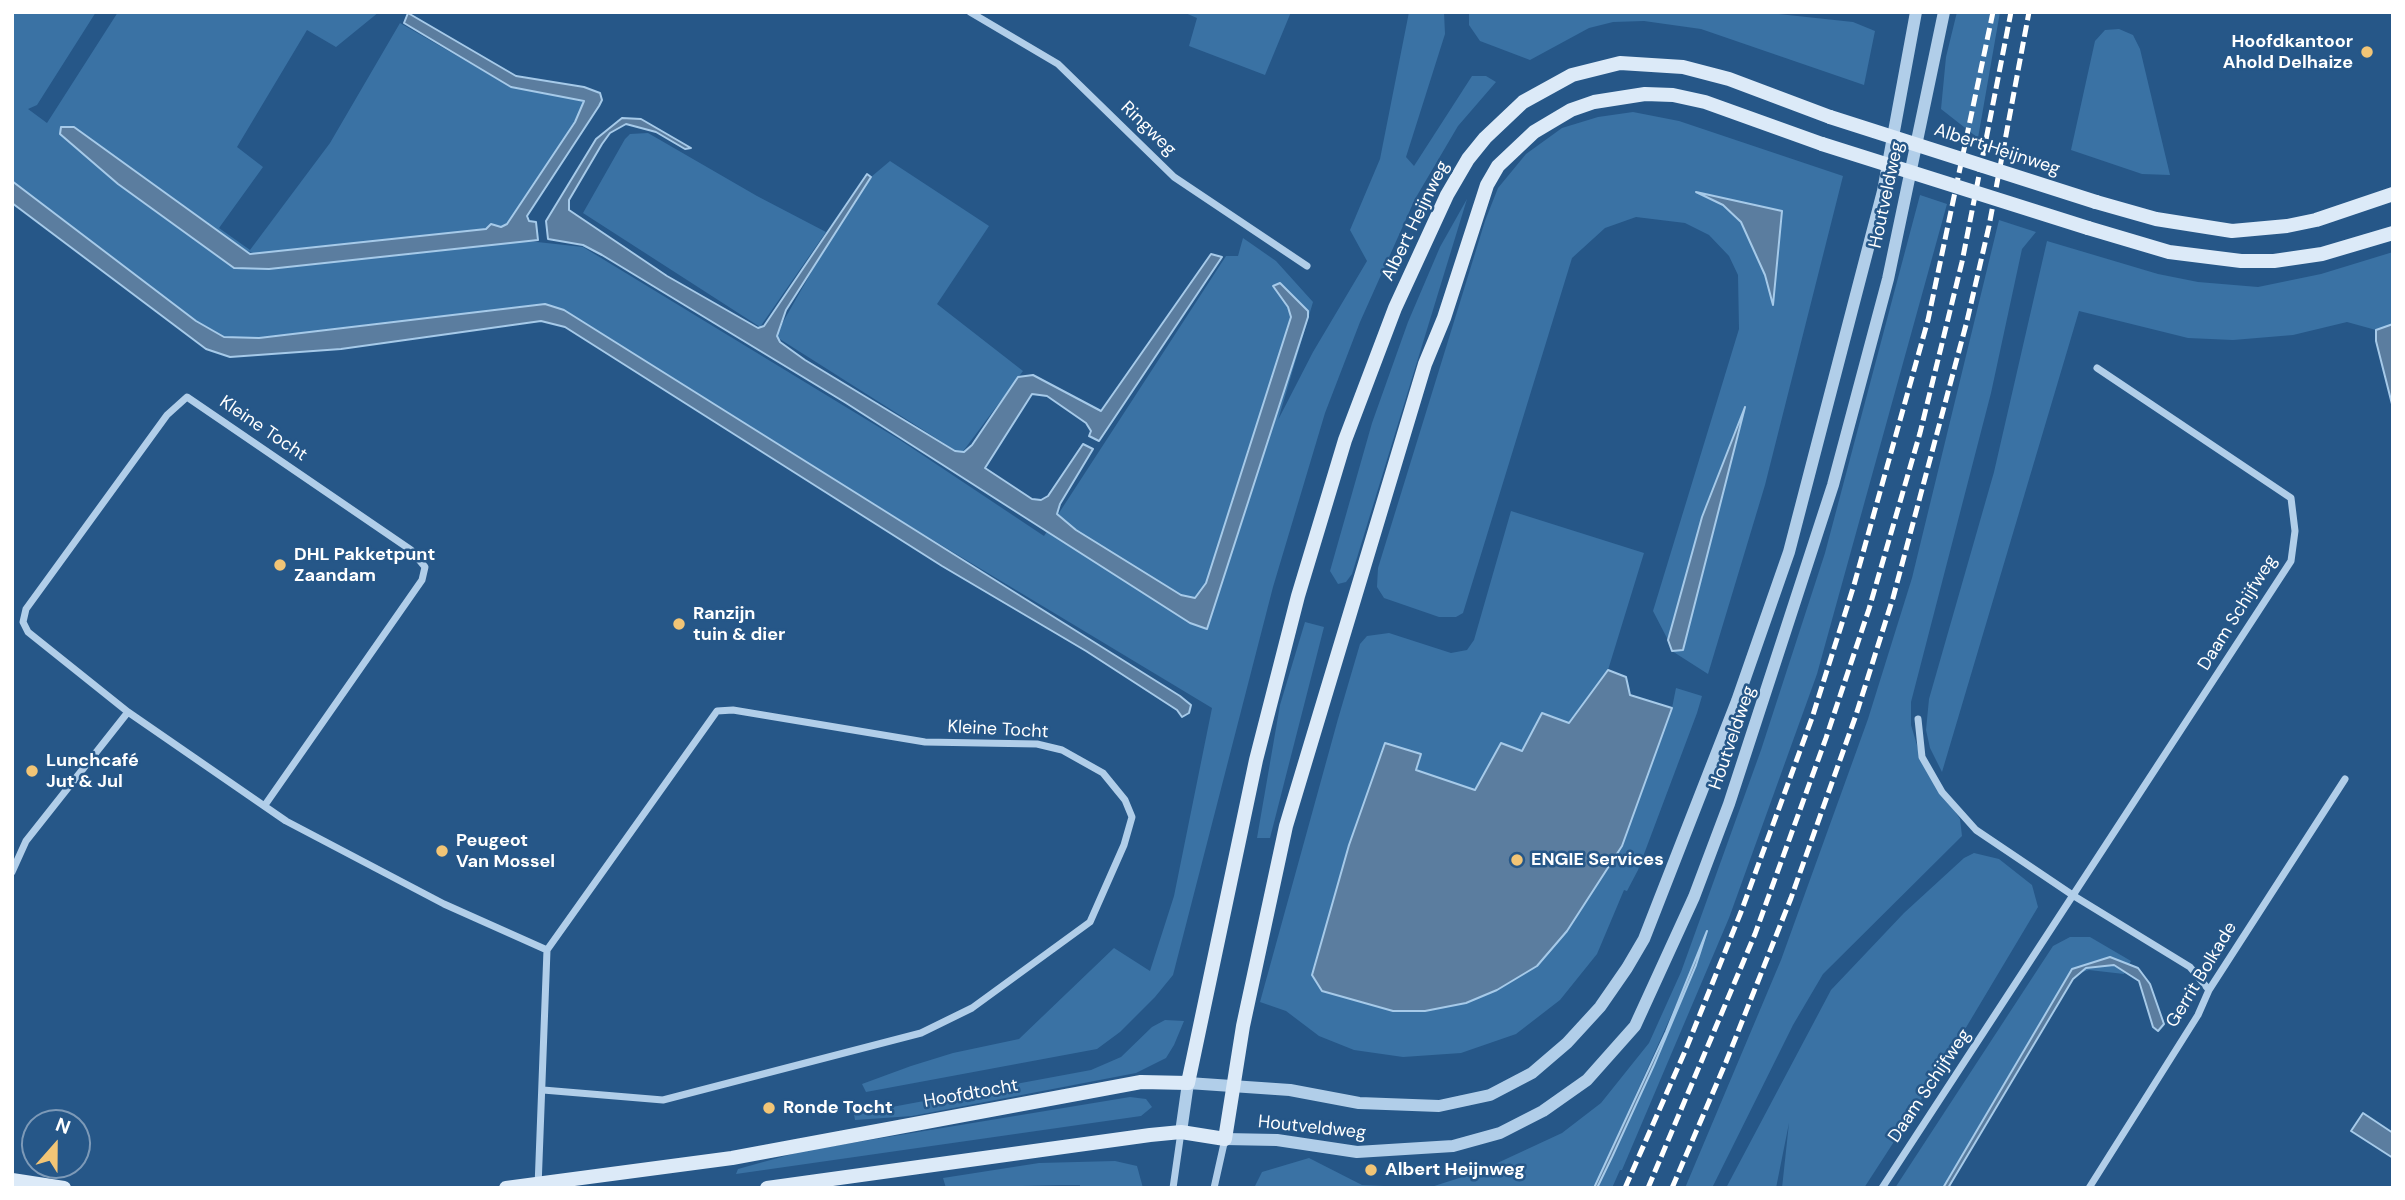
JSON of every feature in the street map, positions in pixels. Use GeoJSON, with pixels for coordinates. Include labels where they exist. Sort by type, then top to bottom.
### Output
{"type":"FeatureCollection","features":[{"type":"Feature","properties":{"kind":"main road","name":"Albert Heijnweg"},"geometry":{"type":"LineString","coordinates":[[1188,1083],[1256,760],[1298,596],[1345,440],[1395,308],[1447,195],[1468,159],[1503,119],[1535,95],[1572,75],[1620,63],[1683,67],[1729,79],[1830,117],[2096,202],[2156,219],[2232,231],[2287,226],[2316,220],[2393,194]]}},
{"type":"Feature","properties":{"kind":"main road"},"geometry":{"type":"LineString","coordinates":[[767,1188],[1181,1132],[1225,1139],[1243,1026],[1286,826],[1424,364],[1444,318],[1487,185],[1498,166],[1534,132],[1571,110],[1608,99],[1645,94],[1673,95],[1705,102],[1822,144],[2169,252],[2241,261],[2274,261],[2322,254],[2393,233]]}},
{"type":"Feature","properties":{"kind":"main road","name":"Hoofdtocht"},"geometry":{"type":"LineString","coordinates":[[506,1188],[538,1186],[732,1158],[1141,1082],[1188,1083]]}},
{"type":"Feature","properties":{"kind":"main road"},"geometry":{"type":"LineString","coordinates":[[12,1180],[64,1188]]}},
{"type":"Feature","properties":{"kind":"street","name":"Ringweg"},"geometry":{"type":"LineString","coordinates":[[970,12],[1058,64],[1174,177],[1307,266]]}},
{"type":"Feature","properties":{"kind":"street","name":"Houtveldweg"},"geometry":{"type":"LineString","coordinates":[[1235,1085],[1290,1090],[1373,1104],[1439,1106],[1490,1095],[1532,1073],[1567,1043],[1600,1007],[1627,968],[1644,939],[1737,701],[1789,552],[1883,191],[1916,12]]}},
{"type":"Feature","properties":{"kind":"street","name":"Houtveldweg"},"geometry":{"type":"LineString","coordinates":[[1225,1139],[1277,1140],[1357,1153],[1454,1146],[1500,1133],[1543,1111],[1587,1080],[1635,1027],[1694,897],[1730,804],[1833,485],[1888,279],[1944,12]]}},
{"type":"Feature","properties":{"kind":"street","name":"Daam Schijfweg"},"geometry":{"type":"LineString","coordinates":[[1882,1188],[2291,561],[2295,531],[2291,498],[2097,368]]}},
{"type":"Feature","properties":{"kind":"street","name":"Kleine Tocht"},"geometry":{"type":"LineString","coordinates":[[265,805],[422,580],[425,567],[411,550],[187,397],[167,415],[26,608],[23,622],[28,632],[128,712],[286,821],[444,904],[547,950],[717,711],[733,710],[925,742],[1037,744],[1062,750],[1103,773],[1125,800],[1132,817],[1124,845],[1090,922],[972,1008],[921,1033],[663,1100],[542,1090]]}},
{"type":"Feature","properties":{"kind":"street"},"geometry":{"type":"LineString","coordinates":[[12,873],[26,841],[128,712]]}},
{"type":"Feature","properties":{"kind":"street"},"geometry":{"type":"LineString","coordinates":[[1918,719],[1922,757],[1942,792],[1976,830],[2074,896],[2190,967],[2209,990]]}},
{"type":"Feature","properties":{"kind":"street","name":"Gerrit Bolkade"},"geometry":{"type":"LineString","coordinates":[[2089,1188],[2198,1015],[2209,990],[2344,779]]}},
{"type":"Feature","properties":{"kind":"street"},"geometry":{"type":"LineString","coordinates":[[538,1186],[547,950]]}},
{"type":"Feature","properties":{"kind":"street","name":"Hoofdtocht"},"geometry":{"type":"LineString","coordinates":[[1188,1083],[1235,1085]]}},
{"type":"Feature","properties":{"kind":"street","name":"Albert Heijnweg"},"geometry":{"type":"LineString","coordinates":[[1181,1132],[1188,1083]]}},
{"type":"Feature","properties":{"kind":"street"},"geometry":{"type":"LineString","coordinates":[[1173,1188],[1181,1132]]}},
{"type":"Feature","properties":{"kind":"street"},"geometry":{"type":"LineString","coordinates":[[1214,1188],[1225,1139]]}},
{"type":"Feature","properties":{"kind":"shaded area"},"geometry":{"type":"Polygon","coordinates":[[[12,12],[96,12],[37,105],[28,109],[47,123],[118,12],[379,12],[336,47],[307,30],[237,147],[263,167],[219,228],[250,250],[330,143],[400,23],[511,87],[579,98],[584,101],[583,107],[575,122],[507,224],[501,227],[491,224],[486,229],[260,255],[241,249],[74,127],[118,184],[234,268],[269,269],[519,240],[583,247],[900,440],[1044,536],[1226,256],[1238,256],[1243,238],[1276,261],[1313,302],[1278,420],[1313,352],[1367,261],[1350,230],[1380,159],[1409,12],[1444,12],[1445,34],[1406,157],[1414,166],[1472,76],[1486,76],[1496,82],[1458,126],[1415,199],[1360,322],[1325,413],[1273,587],[1173,975],[1155,997],[1120,1032],[1097,1049],[866,1092],[862,1084],[911,1066],[953,1053],[1019,1039],[1114,948],[1150,971],[1174,896],[1212,708],[559,315],[221,348],[12,194],[12,12]]]}},
{"type":"Feature","properties":{"kind":"shaded area"},"geometry":{"type":"Polygon","coordinates":[[[1183,12],[1291,12],[1265,75],[1189,46],[1197,18],[1183,12]]]}},
{"type":"Feature","properties":{"kind":"shaded area"},"geometry":{"type":"Polygon","coordinates":[[[1469,12],[1760,12],[1853,22],[1875,31],[1864,85],[1701,29],[1644,21],[1613,22],[1589,28],[1530,60],[1480,41],[1469,25],[1469,12]]]}},
{"type":"Feature","properties":{"kind":"shaded area"},"geometry":{"type":"Polygon","coordinates":[[[1957,12],[2000,12],[1978,138],[1941,109],[1946,57],[1957,12]]]}},
{"type":"Feature","properties":{"kind":"shaded area"},"geometry":{"type":"Polygon","coordinates":[[[408,13],[516,76],[584,87],[600,93],[602,100],[599,106],[527,216],[529,221],[536,222],[538,240],[269,269],[234,268],[118,184],[60,134],[61,127],[74,127],[250,254],[486,229],[491,224],[501,227],[507,224],[575,122],[584,101],[511,87],[404,23],[408,13]]]}},
{"type":"Feature","properties":{"kind":"shaded area"},"geometry":{"type":"Polygon","coordinates":[[[2119,29],[2133,35],[2140,49],[2170,175],[2142,174],[2071,150],[2095,41],[2105,30],[2119,29]]]}},
{"type":"Feature","properties":{"kind":"shaded area"},"geometry":{"type":"Polygon","coordinates":[[[1633,112],[1679,121],[1843,176],[1765,485],[1708,674],[1672,651],[1683,650],[1743,415],[1702,517],[1668,640],[1653,611],[1739,329],[1738,275],[1729,256],[1709,235],[1685,223],[1636,217],[1605,228],[1572,258],[1463,613],[1456,617],[1439,617],[1384,598],[1377,587],[1378,568],[1485,221],[1498,188],[1526,154],[1562,128],[1598,117],[1633,112]],[[1701,193],[1723,205],[1741,222],[1765,275],[1773,303],[1782,211],[1701,193]]]}},
{"type":"Feature","properties":{"kind":"shaded area"},"geometry":{"type":"Polygon","coordinates":[[[622,118],[641,119],[691,148],[685,149],[656,132],[626,124],[610,133],[602,144],[569,200],[569,210],[667,276],[758,328],[764,326],[867,174],[871,177],[786,310],[777,336],[780,342],[805,360],[955,451],[964,452],[972,445],[1018,377],[1033,375],[1101,411],[1211,254],[1222,257],[1099,441],[1089,436],[1091,431],[1086,423],[1047,396],[1032,394],[985,468],[1032,499],[1041,500],[1048,496],[1083,444],[1093,449],[1060,504],[1057,514],[1076,530],[1181,595],[1195,598],[1206,583],[1291,317],[1288,307],[1273,286],[1280,283],[1308,311],[1308,317],[1207,629],[1190,623],[846,403],[602,255],[583,245],[548,239],[546,221],[596,139],[622,118]]]}},
{"type":"Feature","properties":{"kind":"shaded area"},"geometry":{"type":"Polygon","coordinates":[[[648,133],[826,232],[760,327],[583,213],[625,139],[630,134],[648,133]]]}},
{"type":"Feature","properties":{"kind":"shaded area"},"geometry":{"type":"Polygon","coordinates":[[[890,161],[989,226],[937,304],[1023,371],[961,454],[775,336],[833,234],[871,177],[890,161]]]}},
{"type":"Feature","properties":{"kind":"shaded area"},"geometry":{"type":"Polygon","coordinates":[[[12,181],[196,321],[224,337],[259,338],[545,304],[564,310],[1180,696],[1191,705],[1189,713],[1182,717],[1177,710],[1086,651],[942,566],[565,327],[541,321],[341,349],[230,357],[206,349],[12,203],[12,181]]]}},
{"type":"Feature","properties":{"kind":"shaded area"},"geometry":{"type":"Polygon","coordinates":[[[1696,192],[1782,211],[1773,305],[1765,275],[1741,222],[1723,205],[1696,192]]]}},
{"type":"Feature","properties":{"kind":"shaded area"},"geometry":{"type":"Polygon","coordinates":[[[1920,195],[1947,204],[1817,674],[1729,918],[1622,1170],[1612,1188],[1597,1188],[1654,1065],[1709,931],[1594,1188],[1428,1188],[1478,1172],[1562,1133],[1601,1103],[1649,1043],[1681,972],[1761,750],[1825,553],[1920,195]]]}},
{"type":"Feature","properties":{"kind":"shaded area"},"geometry":{"type":"Polygon","coordinates":[[[1467,199],[1352,574],[1346,582],[1338,584],[1330,571],[1372,423],[1408,322],[1440,247],[1467,199]]]}},
{"type":"Feature","properties":{"kind":"shaded area"},"geometry":{"type":"Polygon","coordinates":[[[1999,220],[2036,232],[2022,249],[1991,393],[1911,702],[1911,725],[1921,759],[1960,819],[1962,836],[1823,974],[1793,1025],[1712,1188],[1685,1188],[1781,960],[1868,719],[1912,578],[1999,220]]]}},
{"type":"Feature","properties":{"kind":"shaded area"},"geometry":{"type":"Polygon","coordinates":[[[2047,241],[2158,274],[2198,282],[2258,287],[2321,274],[2393,252],[2393,324],[2376,330],[2347,322],[2293,335],[2233,340],[2188,338],[2079,311],[1942,772],[1930,748],[1926,730],[1929,699],[1994,472],[2047,241]]]}},
{"type":"Feature","properties":{"kind":"shaded area"},"geometry":{"type":"Polygon","coordinates":[[[2393,324],[2393,408],[2376,341],[2376,330],[2393,324]]]}},
{"type":"Feature","properties":{"kind":"shaded area"},"geometry":{"type":"Polygon","coordinates":[[[1745,407],[1683,650],[1672,651],[1668,640],[1702,517],[1745,407]]]}},
{"type":"Feature","properties":{"kind":"shaded area"},"geometry":{"type":"Polygon","coordinates":[[[1511,511],[1644,553],[1608,670],[1569,723],[1522,751],[1501,743],[1475,790],[1415,770],[1385,743],[1349,845],[1312,975],[1322,991],[1393,1011],[1537,966],[1567,931],[1622,846],[1672,708],[1676,688],[1702,696],[1638,870],[1627,891],[1624,890],[1597,954],[1560,1000],[1516,1034],[1461,1053],[1403,1057],[1354,1050],[1319,1036],[1286,1011],[1260,1002],[1338,719],[1360,644],[1367,636],[1389,633],[1451,653],[1467,650],[1474,640],[1511,511]]]}},
{"type":"Feature","properties":{"kind":"shaded area"},"geometry":{"type":"Polygon","coordinates":[[[1305,622],[1324,627],[1270,838],[1257,838],[1280,705],[1305,622]]]}},
{"type":"Feature","properties":{"kind":"shaded area"},"geometry":{"type":"Polygon","coordinates":[[[1608,670],[1626,677],[1630,695],[1672,708],[1622,846],[1567,931],[1537,966],[1497,990],[1466,1003],[1425,1011],[1393,1011],[1322,991],[1312,975],[1349,845],[1385,743],[1421,754],[1416,770],[1475,790],[1501,743],[1522,751],[1542,713],[1569,723],[1608,670]]]}},
{"type":"Feature","properties":{"kind":"shaded area"},"geometry":{"type":"Polygon","coordinates":[[[1974,853],[1999,859],[2032,885],[2038,907],[1943,1066],[1864,1188],[1782,1188],[1789,1123],[1776,1188],[1726,1188],[1831,990],[1904,913],[1964,858],[1974,853]]]}},
{"type":"Feature","properties":{"kind":"shaded area"},"geometry":{"type":"Polygon","coordinates":[[[1707,931],[1696,965],[1654,1065],[1597,1188],[1594,1188],[1666,1032],[1707,931]]]}},
{"type":"Feature","properties":{"kind":"shaded area"},"geometry":{"type":"Polygon","coordinates":[[[2070,937],[2090,937],[2131,961],[2124,974],[2089,970],[2076,974],[2067,982],[1946,1188],[1895,1188],[2053,946],[2070,937]]]}},
{"type":"Feature","properties":{"kind":"shaded area"},"geometry":{"type":"Polygon","coordinates":[[[2110,957],[2138,968],[2150,984],[2164,1024],[2158,1031],[2153,1027],[2139,981],[2114,965],[2086,968],[2073,979],[1948,1188],[1943,1188],[2072,969],[2110,957]]]}},
{"type":"Feature","properties":{"kind":"shaded area"},"geometry":{"type":"Polygon","coordinates":[[[1165,1020],[1184,1021],[1174,1045],[1166,1058],[1136,1073],[912,1116],[855,1120],[854,1114],[1091,1070],[1121,1057],[1152,1027],[1165,1020]]]}},
{"type":"Feature","properties":{"kind":"shaded area"},"geometry":{"type":"Polygon","coordinates":[[[1130,1097],[1146,1099],[1152,1107],[1141,1116],[736,1174],[738,1169],[803,1151],[1130,1097]]]}},
{"type":"Feature","properties":{"kind":"shaded area"},"geometry":{"type":"Polygon","coordinates":[[[2363,1113],[2393,1133],[2393,1158],[2351,1131],[2363,1113]]]}},
{"type":"Feature","properties":{"kind":"shaded area"},"geometry":{"type":"Polygon","coordinates":[[[1309,1158],[1362,1185],[1428,1188],[1254,1188],[1262,1172],[1309,1158]]]}},
{"type":"Feature","properties":{"kind":"shaded area"},"geometry":{"type":"Polygon","coordinates":[[[1115,1161],[1137,1166],[1143,1188],[1080,1188],[1080,1185],[1061,1185],[946,1188],[943,1178],[1039,1163],[1115,1161]]]}},
{"type":"Feature","properties":{"kind":"railway"},"geometry":{"type":"LineString","coordinates":[[1625,1188],[1686,1049],[1741,912],[1812,718],[1854,585],[1928,320],[1993,12]]}},
{"type":"Feature","properties":{"kind":"railway"},"geometry":{"type":"LineString","coordinates":[[1648,1188],[1755,934],[1826,738],[1869,609],[1920,433],[1962,262],[2011,12]]}},
{"type":"Feature","properties":{"kind":"railway"},"geometry":{"type":"LineString","coordinates":[[1672,1188],[1726,1062],[1791,898],[1856,715],[1893,598],[1967,321],[1989,226],[2029,12]]}},
{"type":"Feature","properties":{"kind":"place","name":"Hoofdkantoor Ahold Delhaize"},"geometry":{"type":"Point","coordinates":[2367,52]}},
{"type":"Feature","properties":{"kind":"place","name":"DHL Pakketpunt Zaandam"},"geometry":{"type":"Point","coordinates":[280,565]}},
{"type":"Feature","properties":{"kind":"place","name":"Ranzijn tuin & dier"},"geometry":{"type":"Point","coordinates":[679,624]}},
{"type":"Feature","properties":{"kind":"place","name":"Lunchcafé Jut & Jul"},"geometry":{"type":"Point","coordinates":[32,771]}},
{"type":"Feature","properties":{"kind":"place","name":"Peugeot Van Mossel"},"geometry":{"type":"Point","coordinates":[442,851]}},
{"type":"Feature","properties":{"kind":"place","name":"ENGIE Services"},"geometry":{"type":"Point","coordinates":[1517,860]}},
{"type":"Feature","properties":{"kind":"place","name":"Ronde Tocht"},"geometry":{"type":"Point","coordinates":[769,1108]}},
{"type":"Feature","properties":{"kind":"place","name":"Albert Heijnweg"},"geometry":{"type":"Point","coordinates":[1371,1170]}}]}
